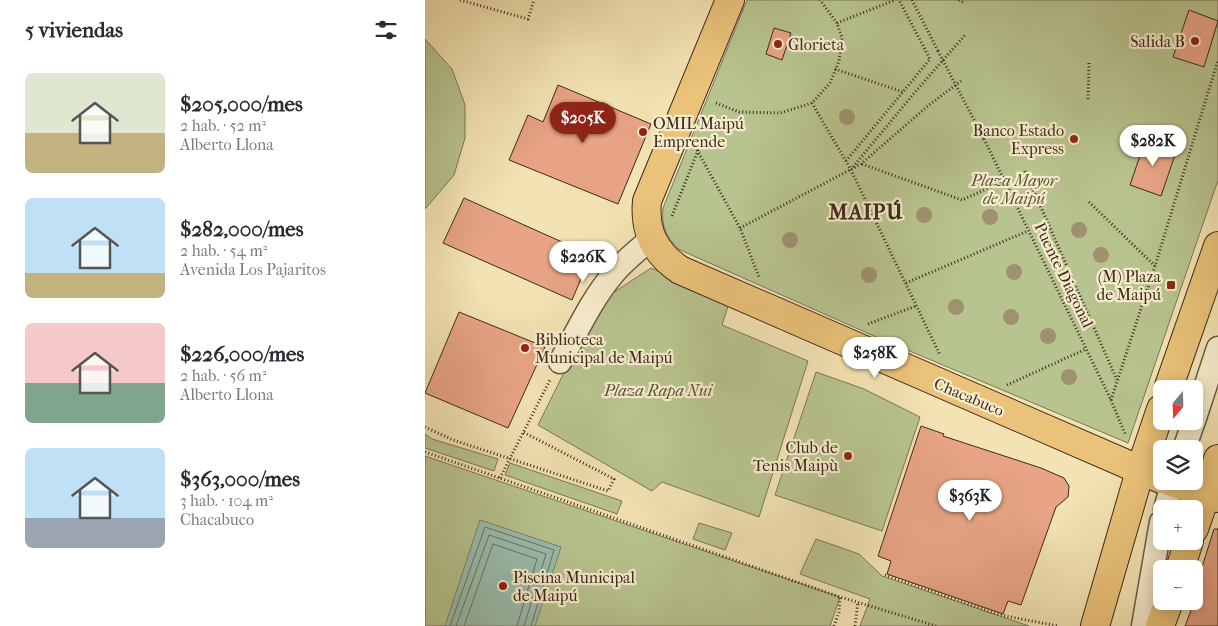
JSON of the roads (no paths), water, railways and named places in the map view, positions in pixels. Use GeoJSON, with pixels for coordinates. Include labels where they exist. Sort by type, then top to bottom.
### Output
{"type":"FeatureCollection","features":[{"type":"Feature","properties":{"kind":"main road"},"geometry":{"type":"LineString","coordinates":[[651,239],[647,220],[647,201],[730,0]]}},
{"type":"Feature","properties":{"kind":"main road","name":"Chacabuco"},"geometry":{"type":"LineString","coordinates":[[651,239],[668,262],[680,270],[833,338],[1153,475]]}},
{"type":"Feature","properties":{"kind":"main road"},"geometry":{"type":"LineString","coordinates":[[1171,380],[1218,246]]}},
{"type":"Feature","properties":{"kind":"main road"},"geometry":{"type":"LineString","coordinates":[[1203,512],[1212,496],[1218,459]]}},
{"type":"Feature","properties":{"kind":"main road"},"geometry":{"type":"LineString","coordinates":[[1095,626],[1158,490]]}},
{"type":"Feature","properties":{"kind":"main road","name":"Chacabuco"},"geometry":{"type":"LineString","coordinates":[[1195,490],[1212,496]]}},
{"type":"Feature","properties":{"kind":"main road"},"geometry":{"type":"LineString","coordinates":[[1160,626],[1166,610]]}},
{"type":"Feature","properties":{"kind":"street"},"geometry":{"type":"LineString","coordinates":[[560,362],[595,298],[606,282],[651,239]]}},
{"type":"Feature","properties":{"kind":"street"},"geometry":{"type":"LineString","coordinates":[[1203,394],[1218,348]]}},
{"type":"Feature","properties":{"kind":"street"},"geometry":{"type":"LineString","coordinates":[[1143,626],[1156,550]]}},
{"type":"Feature","properties":{"kind":"water","name":"Piscina Municipal de Maipú"},"geometry":{"type":"Polygon","coordinates":[[[480,520],[561,547],[535,626],[445,626],[480,520]]]}},
{"type":"Feature","properties":{"kind":"place","name":"Salida B"},"geometry":{"type":"Point","coordinates":[1195,41]}},
{"type":"Feature","properties":{"kind":"place","name":"Glorieta"},"geometry":{"type":"Point","coordinates":[778,44]}},
{"type":"Feature","properties":{"kind":"place","name":"OMIL Maipú Emprende"},"geometry":{"type":"Point","coordinates":[643,132]}},
{"type":"Feature","properties":{"kind":"place","name":"Banco Estado Express"},"geometry":{"type":"Point","coordinates":[1074,139]}},
{"type":"Feature","properties":{"kind":"place","name":"(M) Plaza de Maipú"},"geometry":{"type":"Point","coordinates":[1171,285]}},
{"type":"Feature","properties":{"kind":"place","name":"Biblioteca Municipal de Maipú"},"geometry":{"type":"Point","coordinates":[525,348]}},
{"type":"Feature","properties":{"kind":"place","name":"Club de Tenis Maipù"},"geometry":{"type":"Point","coordinates":[848,456]}},
{"type":"Feature","properties":{"kind":"place","name":"Piscina Municipal de Maipú"},"geometry":{"type":"Point","coordinates":[503,586]}},
{"type":"Feature","properties":{"kind":"district","name":"MAIPÚ"},"geometry":{"type":"Point","coordinates":[866,212]}},
{"type":"Feature","properties":{"kind":"park label","name":"Plaza Mayor de Maipú"},"geometry":{"type":"Point","coordinates":[1014,189]}},
{"type":"Feature","properties":{"kind":"park label","name":"Plaza Rapa Nui"},"geometry":{"type":"Point","coordinates":[658,390]}}]}
